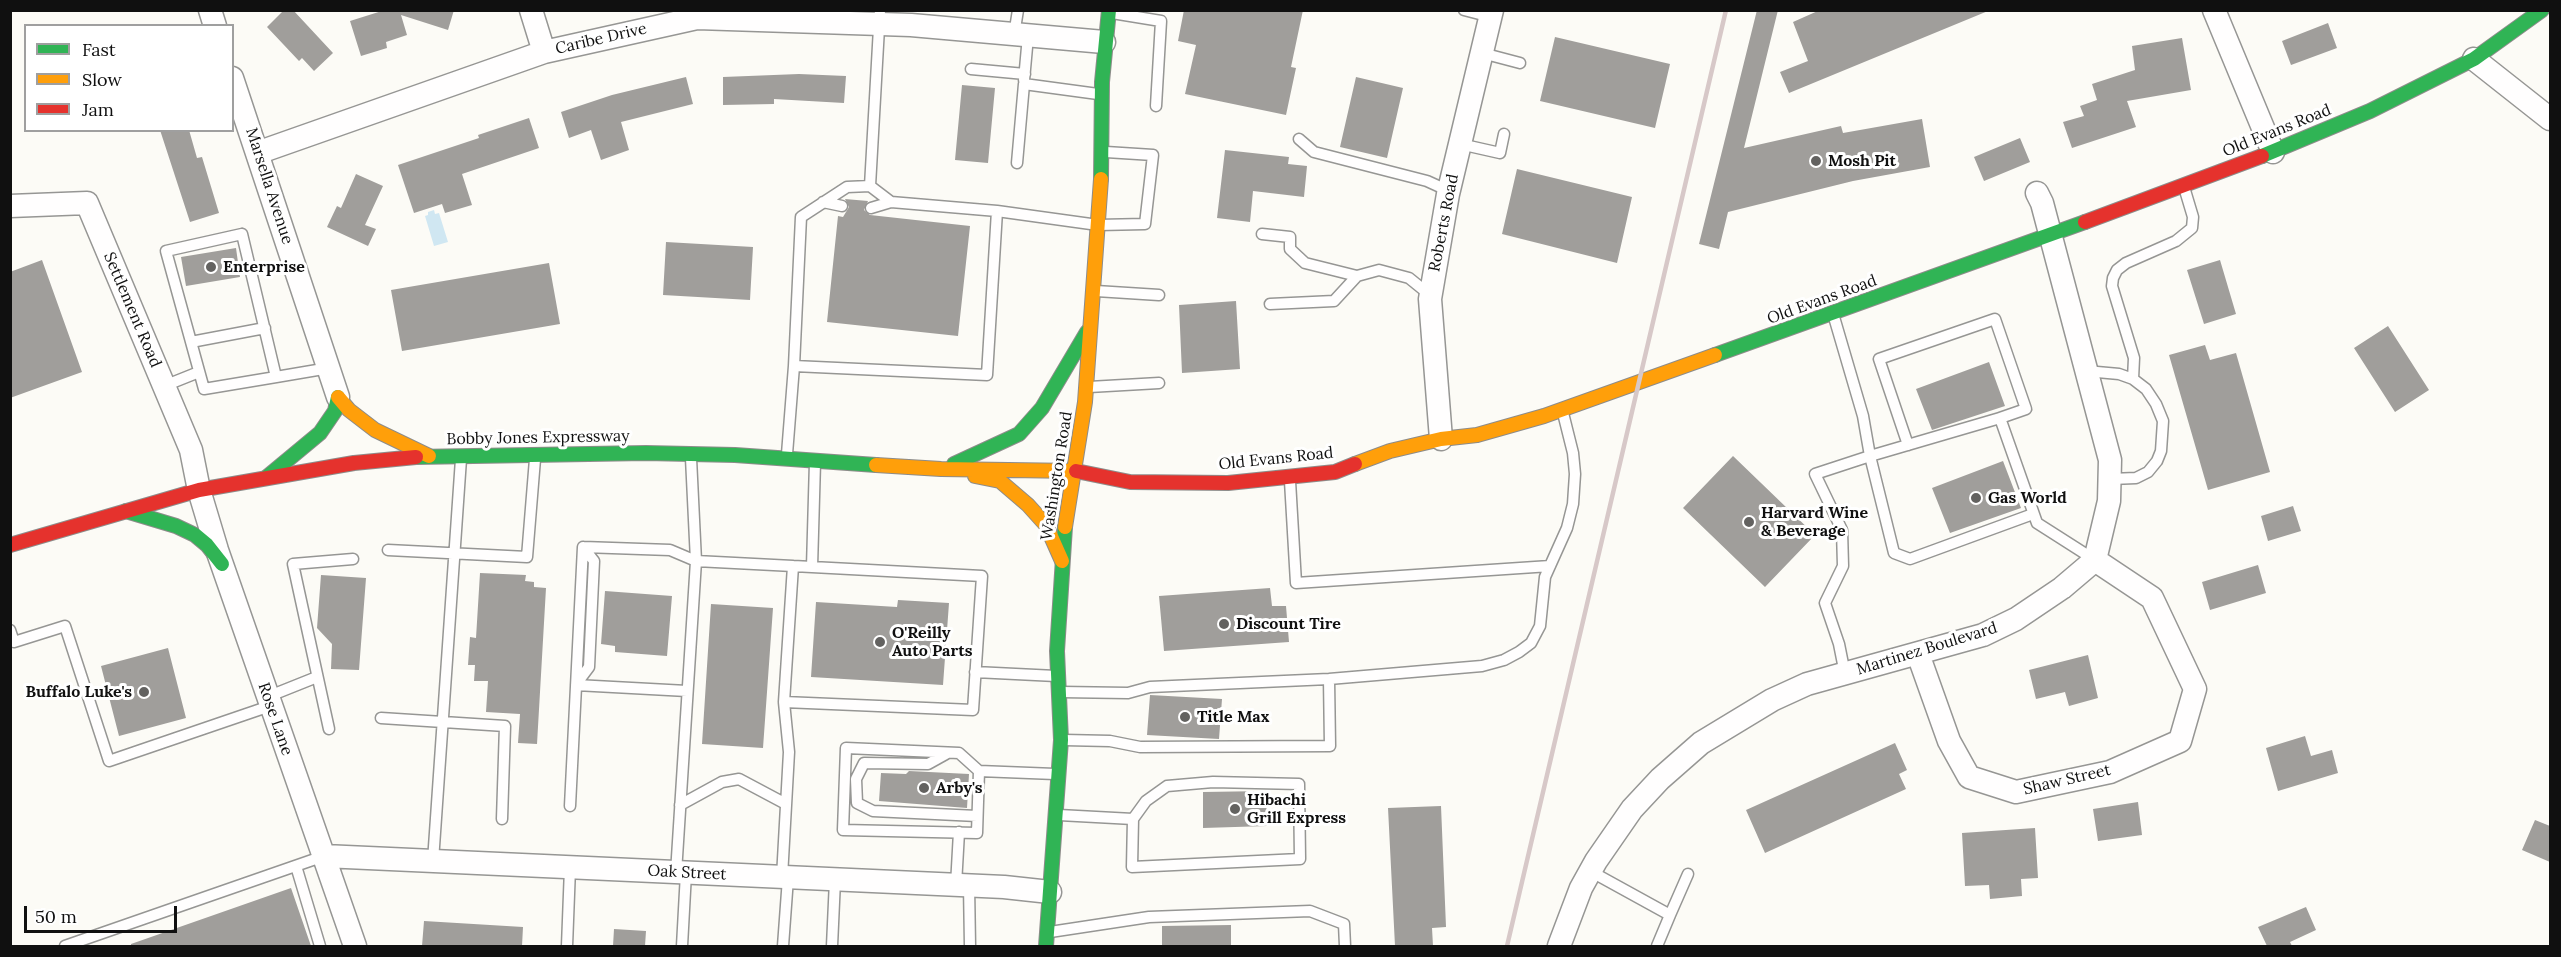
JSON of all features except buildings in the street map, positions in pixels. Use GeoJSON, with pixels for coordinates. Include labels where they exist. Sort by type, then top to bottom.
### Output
{"type":"FeatureCollection","features":[{"type":"Feature","properties":{"kind":"main road","name":"Old Evans Road"},"geometry":{"type":"LineString","coordinates":[[1076,471],[1130,482],[1228,483],[1289,478],[1335,472],[1390,451],[1441,439],[1477,435],[1563,410],[2273,152],[2370,111],[2474,59],[2542,10]]}},
{"type":"Feature","properties":{"kind":"main road","name":"Washington Road"},"geometry":{"type":"LineString","coordinates":[[1046,939],[1061,740],[1058,651],[1062,562],[1086,388],[1103,152],[1104,42],[1109,12]]}},
{"type":"Feature","properties":{"kind":"main road"},"geometry":{"type":"LineString","coordinates":[[941,469],[1019,434],[1042,408],[1090,326]]}},
{"type":"Feature","properties":{"kind":"main road"},"geometry":{"type":"LineString","coordinates":[[338,397],[349,410],[375,430],[429,456]]}},
{"type":"Feature","properties":{"kind":"main road"},"geometry":{"type":"LineString","coordinates":[[265,478],[320,433],[335,411],[338,397]]}},
{"type":"Feature","properties":{"kind":"main road","name":"Bobby Jones Expressway"},"geometry":{"type":"LineString","coordinates":[[10,545],[199,490],[354,463],[429,456],[691,455],[816,459],[941,469],[1076,471]]}},
{"type":"Feature","properties":{"kind":"main road"},"geometry":{"type":"LineString","coordinates":[[941,469],[1000,481],[1028,505],[1046,525],[1062,562]]}},
{"type":"Feature","properties":{"kind":"main road"},"geometry":{"type":"LineString","coordinates":[[126,511],[176,526],[195,535],[207,545],[222,564]]}},
{"type":"Feature","properties":{"kind":"street"},"geometry":{"type":"LineString","coordinates":[[531,10],[544,52]]}},
{"type":"Feature","properties":{"kind":"street"},"geometry":{"type":"LineString","coordinates":[[2214,10],[2273,152]]}},
{"type":"Feature","properties":{"kind":"street","name":"Roberts Road"},"geometry":{"type":"LineString","coordinates":[[1441,439],[1430,295],[1449,191],[1492,14]]}},
{"type":"Feature","properties":{"kind":"street","name":"Caribe Drive"},"geometry":{"type":"LineString","coordinates":[[257,153],[544,52],[697,18],[880,17],[1021,35],[1104,42]]}},
{"type":"Feature","properties":{"kind":"street"},"geometry":{"type":"LineString","coordinates":[[2474,59],[2550,119]]}},
{"type":"Feature","properties":{"kind":"street","name":"Marsella Avenue"},"geometry":{"type":"LineString","coordinates":[[234,84],[338,397]]}},
{"type":"Feature","properties":{"kind":"street"},"geometry":{"type":"LineString","coordinates":[[2037,193],[2042,203],[2110,460],[2109,501],[2095,560]]}},
{"type":"Feature","properties":{"kind":"street","name":"Settlement Road"},"geometry":{"type":"LineString","coordinates":[[10,206],[87,203],[191,450],[199,490]]}},
{"type":"Feature","properties":{"kind":"street","name":"Rose Lane"},"geometry":{"type":"LineString","coordinates":[[199,490],[268,701],[355,946]]}},
{"type":"Feature","properties":{"kind":"street","name":"Martinez Boulevard"},"geometry":{"type":"LineString","coordinates":[[1560,946],[1590,871],[1632,809],[1660,779],[1701,743],[1772,700],[1807,684],[1983,635],[2016,619],[2062,588],[2095,560]]}},
{"type":"Feature","properties":{"kind":"street","name":"Shaw Street"},"geometry":{"type":"LineString","coordinates":[[1918,654],[1949,741],[1969,777],[2016,792],[2110,772],[2180,741],[2195,689],[2186,669],[2152,598],[2095,560]]}},
{"type":"Feature","properties":{"kind":"street","name":"Oak Street"},"geometry":{"type":"LineString","coordinates":[[324,856],[962,885],[1050,892]]}},
{"type":"Feature","properties":{"kind":"lane"},"geometry":{"type":"LineString","coordinates":[[1017,163],[1024,79],[1018,10]]}},
{"type":"Feature","properties":{"kind":"lane"},"geometry":{"type":"LineString","coordinates":[[1464,10],[1492,14]]}},
{"type":"Feature","properties":{"kind":"lane"},"geometry":{"type":"LineString","coordinates":[[1109,12],[1161,21],[1155,106]]}},
{"type":"Feature","properties":{"kind":"lane"},"geometry":{"type":"LineString","coordinates":[[870,186],[880,17]]}},
{"type":"Feature","properties":{"kind":"lane"},"geometry":{"type":"LineString","coordinates":[[1482,53],[1520,63]]}},
{"type":"Feature","properties":{"kind":"lane"},"geometry":{"type":"LineString","coordinates":[[971,69],[1102,94]]}},
{"type":"Feature","properties":{"kind":"lane"},"geometry":{"type":"LineString","coordinates":[[1460,144],[1500,153],[1504,134]]}},
{"type":"Feature","properties":{"kind":"lane"},"geometry":{"type":"LineString","coordinates":[[1299,139],[1314,152],[1427,181],[1449,191]]}},
{"type":"Feature","properties":{"kind":"lane"},"geometry":{"type":"LineString","coordinates":[[871,208],[891,202],[996,211],[1098,225],[1145,224],[1153,156],[1103,152]]}},
{"type":"Feature","properties":{"kind":"lane"},"geometry":{"type":"LineString","coordinates":[[2133,379],[2134,358],[2112,286],[2113,278],[2117,270],[2126,263],[2176,241],[2192,228],[2193,217],[2184,185]]}},
{"type":"Feature","properties":{"kind":"lane"},"geometry":{"type":"LineString","coordinates":[[787,459],[801,217],[847,187],[870,186],[891,202]]}},
{"type":"Feature","properties":{"kind":"lane"},"geometry":{"type":"LineString","coordinates":[[823,202],[842,206]]}},
{"type":"Feature","properties":{"kind":"lane"},"geometry":{"type":"LineString","coordinates":[[794,366],[987,375],[996,211]]}},
{"type":"Feature","properties":{"kind":"lane"},"geometry":{"type":"LineString","coordinates":[[276,377],[242,234],[166,250],[204,389],[276,377],[328,368]]}},
{"type":"Feature","properties":{"kind":"lane"},"geometry":{"type":"LineString","coordinates":[[1262,234],[1290,237],[1290,249],[1305,263],[1357,276],[1379,270],[1409,278],[1430,295]]}},
{"type":"Feature","properties":{"kind":"lane"},"geometry":{"type":"LineString","coordinates":[[1270,304],[1334,301],[1357,276]]}},
{"type":"Feature","properties":{"kind":"lane"},"geometry":{"type":"LineString","coordinates":[[1093,290],[1159,295]]}},
{"type":"Feature","properties":{"kind":"lane"},"geometry":{"type":"LineString","coordinates":[[1833,313],[1863,416],[1870,456],[1894,553],[1910,559],[2033,514]]}},
{"type":"Feature","properties":{"kind":"lane"},"geometry":{"type":"LineString","coordinates":[[1845,674],[1839,644],[1826,603],[1843,566],[1842,530],[1815,474],[2026,409],[1995,319],[1879,359],[1908,445]]}},
{"type":"Feature","properties":{"kind":"lane"},"geometry":{"type":"LineString","coordinates":[[191,342],[265,328]]}},
{"type":"Feature","properties":{"kind":"lane"},"geometry":{"type":"LineString","coordinates":[[2086,371],[2119,374],[2133,379],[2145,389],[2156,404],[2163,421],[2161,451],[2157,461],[2148,472],[2136,478],[2111,479]]}},
{"type":"Feature","properties":{"kind":"lane"},"geometry":{"type":"LineString","coordinates":[[164,387],[199,372]]}},
{"type":"Feature","properties":{"kind":"lane"},"geometry":{"type":"LineString","coordinates":[[1086,388],[1159,383]]}},
{"type":"Feature","properties":{"kind":"lane"},"geometry":{"type":"LineString","coordinates":[[1060,692],[1128,693],[1150,687],[1329,679],[1482,666],[1504,660],[1520,652],[1531,643],[1540,626],[1545,577],[1567,528],[1573,504],[1575,474],[1573,453],[1563,410]]}},
{"type":"Feature","properties":{"kind":"lane"},"geometry":{"type":"LineString","coordinates":[[2000,418],[2037,523],[2095,560]]}},
{"type":"Feature","properties":{"kind":"lane"},"geometry":{"type":"LineString","coordinates":[[388,550],[527,557],[535,455]]}},
{"type":"Feature","properties":{"kind":"lane"},"geometry":{"type":"LineString","coordinates":[[682,946],[680,805],[696,561],[691,455]]}},
{"type":"Feature","properties":{"kind":"lane"},"geometry":{"type":"LineString","coordinates":[[433,861],[461,456]]}},
{"type":"Feature","properties":{"kind":"lane"},"geometry":{"type":"LineString","coordinates":[[813,567],[816,459]]}},
{"type":"Feature","properties":{"kind":"lane"},"geometry":{"type":"LineString","coordinates":[[1289,478],[1296,583],[1550,566]]}},
{"type":"Feature","properties":{"kind":"lane"},"geometry":{"type":"LineString","coordinates":[[570,806],[583,547],[670,550],[696,561],[982,576],[972,710],[784,702]]}},
{"type":"Feature","properties":{"kind":"lane"},"geometry":{"type":"LineString","coordinates":[[328,729],[292,564],[353,559]]}},
{"type":"Feature","properties":{"kind":"lane"},"geometry":{"type":"LineString","coordinates":[[783,946],[789,752],[784,702],[792,566]]}},
{"type":"Feature","properties":{"kind":"lane"},"geometry":{"type":"LineString","coordinates":[[10,630],[14,642],[65,627],[109,761],[268,701],[317,677]]}},
{"type":"Feature","properties":{"kind":"lane"},"geometry":{"type":"LineString","coordinates":[[975,672],[1059,676]]}},
{"type":"Feature","properties":{"kind":"lane"},"geometry":{"type":"LineString","coordinates":[[1061,740],[1110,741],[1140,747],[1330,746],[1329,679]]}},
{"type":"Feature","properties":{"kind":"lane"},"geometry":{"type":"LineString","coordinates":[[576,685],[687,691]]}},
{"type":"Feature","properties":{"kind":"lane"},"geometry":{"type":"LineString","coordinates":[[381,718],[505,726],[502,819]]}},
{"type":"Feature","properties":{"kind":"lane"},"geometry":{"type":"LineString","coordinates":[[979,771],[977,833],[843,830],[846,748],[959,753],[979,771],[1059,774]]}},
{"type":"Feature","properties":{"kind":"lane"},"geometry":{"type":"LineString","coordinates":[[948,753],[928,764],[864,763],[856,779],[857,803],[873,811],[978,816]]}},
{"type":"Feature","properties":{"kind":"lane"},"geometry":{"type":"LineString","coordinates":[[680,805],[722,782],[739,779],[786,804]]}},
{"type":"Feature","properties":{"kind":"lane"},"geometry":{"type":"LineString","coordinates":[[1213,782],[1299,784],[1300,859],[1132,867],[1133,819],[1146,801],[1167,786],[1213,782]]}},
{"type":"Feature","properties":{"kind":"lane"},"geometry":{"type":"LineString","coordinates":[[1056,814],[1133,819]]}},
{"type":"Feature","properties":{"kind":"lane"},"geometry":{"type":"LineString","coordinates":[[959,832],[962,885],[970,946]]}},
{"type":"Feature","properties":{"kind":"lane"},"geometry":{"type":"LineString","coordinates":[[64,946],[324,856]]}},
{"type":"Feature","properties":{"kind":"lane"},"geometry":{"type":"LineString","coordinates":[[296,866],[320,946]]}},
{"type":"Feature","properties":{"kind":"lane"},"geometry":{"type":"LineString","coordinates":[[567,946],[570,868]]}},
{"type":"Feature","properties":{"kind":"lane"},"geometry":{"type":"LineString","coordinates":[[1590,871],[1670,915]]}},
{"type":"Feature","properties":{"kind":"lane"},"geometry":{"type":"LineString","coordinates":[[1657,946],[1688,874]]}},
{"type":"Feature","properties":{"kind":"lane"},"geometry":{"type":"LineString","coordinates":[[832,946],[835,880]]}},
{"type":"Feature","properties":{"kind":"lane"},"geometry":{"type":"LineString","coordinates":[[1046,939],[1149,917],[1310,911],[1344,924],[1345,946]]}},
{"type":"Feature","properties":{"kind":"water"},"geometry":{"type":"Polygon","coordinates":[[[434,210],[435,214],[439,213],[448,242],[434,246],[425,216],[434,210]]]}},
{"type":"Feature","properties":{"kind":"railway"},"geometry":{"type":"LineString","coordinates":[[1507,946],[1726,10]]}},
{"type":"Feature","properties":{"kind":"traffic: fast"},"geometry":{"type":"LineString","coordinates":[[1101,179],[1102,82],[1109,10]]}},
{"type":"Feature","properties":{"kind":"traffic: fast"},"geometry":{"type":"LineString","coordinates":[[2262,156],[2370,111],[2474,59],[2542,10]]}},
{"type":"Feature","properties":{"kind":"traffic: fast"},"geometry":{"type":"LineString","coordinates":[[1715,355],[2085,222]]}},
{"type":"Feature","properties":{"kind":"traffic: fast"},"geometry":{"type":"LineString","coordinates":[[954,464],[1019,434],[1042,408],[1087,332]]}},
{"type":"Feature","properties":{"kind":"traffic: fast"},"geometry":{"type":"LineString","coordinates":[[267,477],[320,433],[335,411],[338,397]]}},
{"type":"Feature","properties":{"kind":"traffic: fast"},"geometry":{"type":"LineString","coordinates":[[416,457],[646,453],[735,455],[876,465]]}},
{"type":"Feature","properties":{"kind":"traffic: fast"},"geometry":{"type":"LineString","coordinates":[[126,511],[176,526],[195,535],[207,545],[222,564]]}},
{"type":"Feature","properties":{"kind":"traffic: fast"},"geometry":{"type":"LineString","coordinates":[[1046,946],[1061,740],[1057,651],[1065,527]]}},
{"type":"Feature","properties":{"kind":"traffic: slow"},"geometry":{"type":"LineString","coordinates":[[1065,527],[1085,402],[1101,179]]}},
{"type":"Feature","properties":{"kind":"traffic: slow"},"geometry":{"type":"LineString","coordinates":[[1355,464],[1390,451],[1441,439],[1477,435],[1544,416],[1715,355]]}},
{"type":"Feature","properties":{"kind":"traffic: slow"},"geometry":{"type":"LineString","coordinates":[[338,397],[349,410],[375,430],[429,456]]}},
{"type":"Feature","properties":{"kind":"traffic: slow"},"geometry":{"type":"LineString","coordinates":[[876,465],[941,469],[1076,471]]}},
{"type":"Feature","properties":{"kind":"traffic: slow"},"geometry":{"type":"LineString","coordinates":[[975,476],[1000,481],[1028,505],[1046,525],[1062,561]]}},
{"type":"Feature","properties":{"kind":"traffic: jam"},"geometry":{"type":"LineString","coordinates":[[2085,222],[2262,156]]}},
{"type":"Feature","properties":{"kind":"traffic: jam"},"geometry":{"type":"LineString","coordinates":[[10,545],[199,490],[354,463],[416,457]]}},
{"type":"Feature","properties":{"kind":"traffic: jam"},"geometry":{"type":"LineString","coordinates":[[1076,471],[1130,482],[1228,483],[1335,472],[1355,464]]}},
{"type":"Feature","properties":{"kind":"place","name":"Mosh Pit"},"geometry":{"type":"Point","coordinates":[1816,161]}},
{"type":"Feature","properties":{"kind":"place","name":"Enterprise"},"geometry":{"type":"Point","coordinates":[211,267]}},
{"type":"Feature","properties":{"kind":"place","name":"Gas World"},"geometry":{"type":"Point","coordinates":[1976,498]}},
{"type":"Feature","properties":{"kind":"place","name":"Harvard Wine & Beverage"},"geometry":{"type":"Point","coordinates":[1749,522]}},
{"type":"Feature","properties":{"kind":"place","name":"Discount Tire"},"geometry":{"type":"Point","coordinates":[1224,624]}},
{"type":"Feature","properties":{"kind":"place","name":"O'Reilly Auto Parts"},"geometry":{"type":"Point","coordinates":[880,642]}},
{"type":"Feature","properties":{"kind":"place","name":"Buffalo Luke's"},"geometry":{"type":"Point","coordinates":[144,692]}},
{"type":"Feature","properties":{"kind":"place","name":"Title Max"},"geometry":{"type":"Point","coordinates":[1185,717]}},
{"type":"Feature","properties":{"kind":"place","name":"Arby's"},"geometry":{"type":"Point","coordinates":[924,788]}},
{"type":"Feature","properties":{"kind":"place","name":"Hibachi Grill Express"},"geometry":{"type":"Point","coordinates":[1235,809]}}]}
